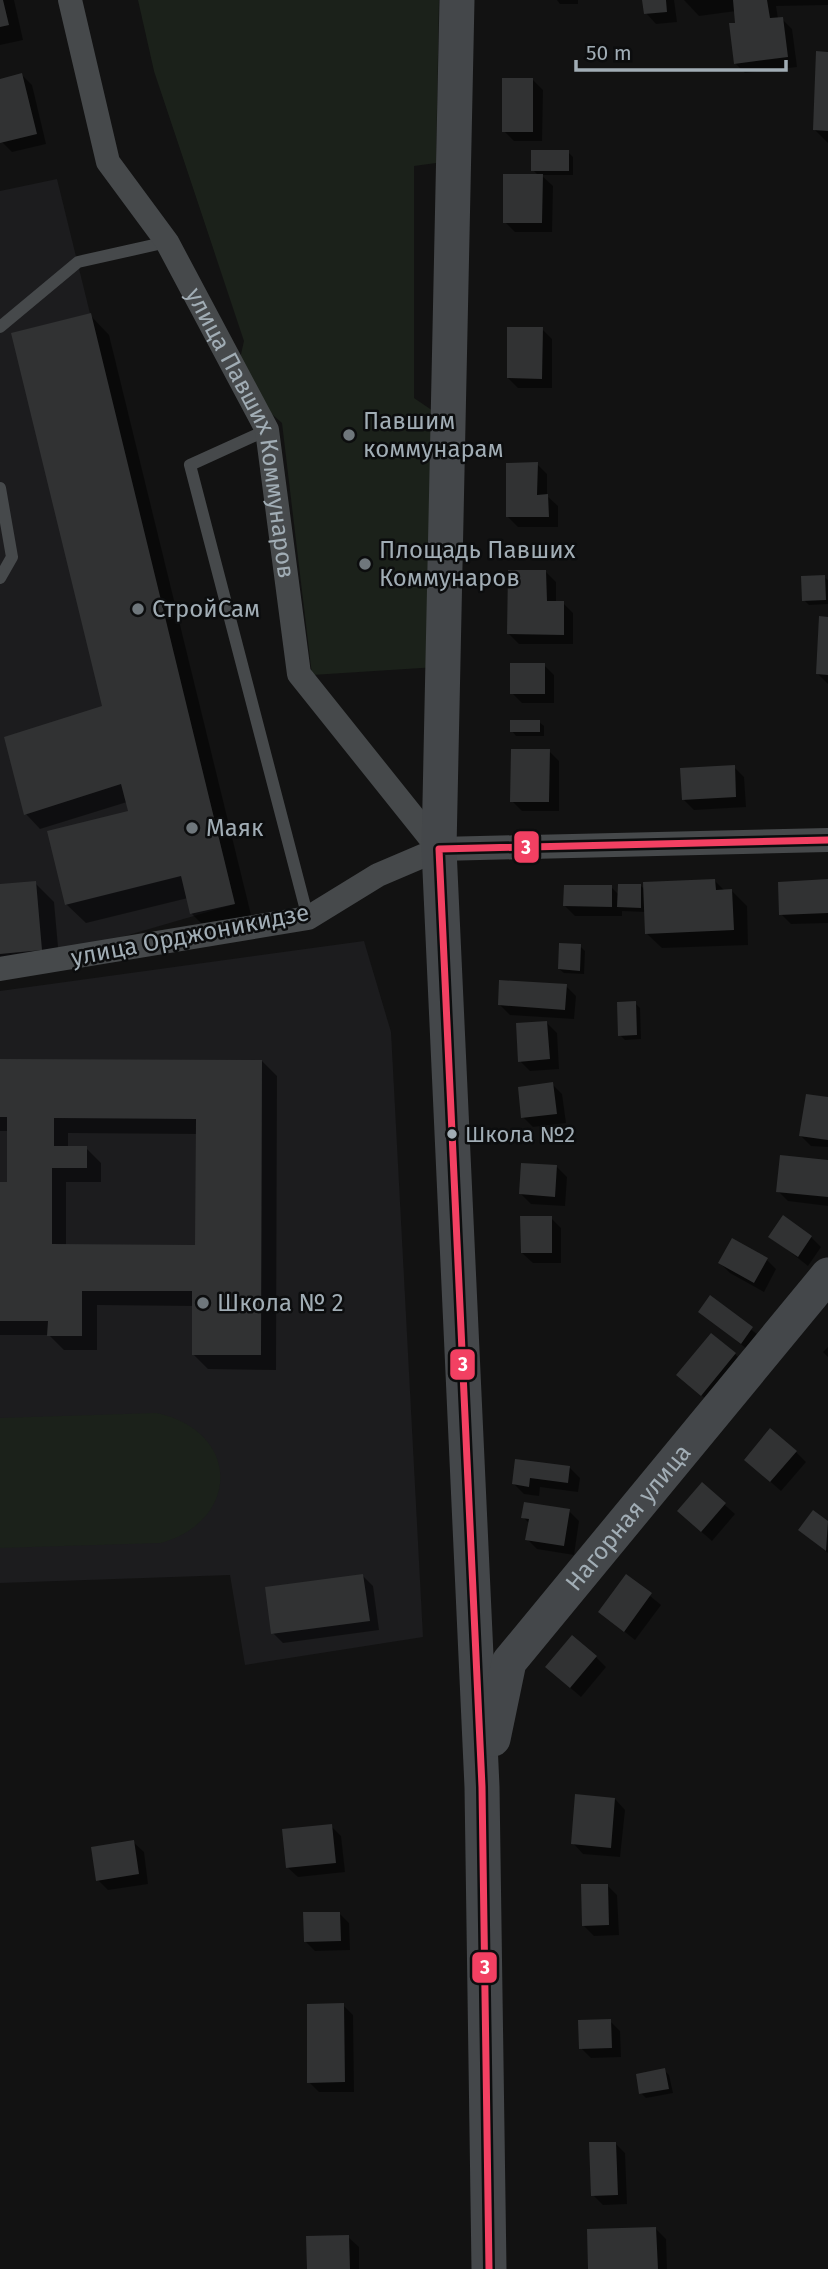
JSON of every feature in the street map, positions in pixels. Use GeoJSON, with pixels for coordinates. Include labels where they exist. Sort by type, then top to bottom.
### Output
{"type":"FeatureCollection","features":[{"type":"Feature","properties":{"kind":"street","name":"улица Павших Коммунаров"},"geometry":{"type":"LineString","coordinates":[[70,0],[108,162],[167,242],[267,430],[299,674],[439,849]]}},
{"type":"Feature","properties":{"kind":"street"},"geometry":{"type":"LineString","coordinates":[[457,0],[439,849],[482,1787],[489,2269]]}},
{"type":"Feature","properties":{"kind":"street","name":"улица Орджоникидзе"},"geometry":{"type":"LineString","coordinates":[[0,969],[308,918],[378,875],[439,849],[828,840]]}},
{"type":"Feature","properties":{"kind":"street","name":"Нагорная улица"},"geometry":{"type":"LineString","coordinates":[[482,1787],[509,1662],[828,1275]]}},
{"type":"Feature","properties":{"kind":"lane"},"geometry":{"type":"LineString","coordinates":[[0,327],[78,261],[167,242]]}},
{"type":"Feature","properties":{"kind":"lane"},"geometry":{"type":"LineString","coordinates":[[267,430],[190,465],[308,918]]}},
{"type":"Feature","properties":{"kind":"lane"},"geometry":{"type":"LineString","coordinates":[[0,488],[12,557],[0,578]]}},
{"type":"Feature","properties":{"kind":"shaded area"},"geometry":{"type":"Polygon","coordinates":[[[138,0],[439,0],[436,163],[414,166],[414,398],[439,415],[437,667],[312,675],[282,423],[266,409],[238,368],[244,341],[154,71],[138,0]]]}},
{"type":"Feature","properties":{"kind":"shaded area"},"geometry":{"type":"Polygon","coordinates":[[[57,179],[235,904],[77,950],[0,963],[0,191],[57,179]]]}},
{"type":"Feature","properties":{"kind":"shaded area","name":"Школа № 2"},"geometry":{"type":"Polygon","coordinates":[[[364,941],[391,1032],[423,1637],[245,1665],[230,1575],[0,1583],[0,991],[364,941]]]}},
{"type":"Feature","properties":{"kind":"shaded area"},"geometry":{"type":"Polygon","coordinates":[[[156,1413],[184,1423],[204,1437],[216,1456],[220,1476],[217,1496],[206,1515],[187,1532],[161,1543],[0,1548],[0,1418],[156,1413]]]}},
{"type":"Feature","properties":{"kind":"building"},"geometry":{"type":"Polygon","coordinates":[[[0,0],[3,0],[9,25],[0,27],[0,0]]]}},
{"type":"Feature","properties":{"kind":"building"},"geometry":{"type":"Polygon","coordinates":[[[642,0],[666,0],[667,12],[644,14],[642,0]]]}},
{"type":"Feature","properties":{"kind":"building"},"geometry":{"type":"Polygon","coordinates":[[[733,0],[767,0],[770,18],[783,17],[788,57],[734,64],[729,23],[735,23],[733,0]]]}},
{"type":"Feature","properties":{"kind":"building"},"geometry":{"type":"Polygon","coordinates":[[[816,51],[828,52],[828,131],[813,130],[816,51]]]}},
{"type":"Feature","properties":{"kind":"building"},"geometry":{"type":"Polygon","coordinates":[[[22,73],[37,134],[0,143],[0,79],[22,73]]]}},
{"type":"Feature","properties":{"kind":"building"},"geometry":{"type":"Polygon","coordinates":[[[502,78],[533,78],[533,132],[502,132],[502,78]]]}},
{"type":"Feature","properties":{"kind":"building"},"geometry":{"type":"Polygon","coordinates":[[[531,150],[569,150],[569,171],[531,171],[531,150]]]}},
{"type":"Feature","properties":{"kind":"building"},"geometry":{"type":"Polygon","coordinates":[[[503,174],[543,174],[542,223],[503,223],[503,174]]]}},
{"type":"Feature","properties":{"kind":"building"},"geometry":{"type":"Polygon","coordinates":[[[91,313],[235,904],[190,914],[181,876],[65,905],[47,831],[128,811],[121,784],[24,815],[4,737],[102,706],[11,333],[91,313]]]}},
{"type":"Feature","properties":{"kind":"building"},"geometry":{"type":"Polygon","coordinates":[[[507,327],[543,327],[542,379],[507,378],[507,327]]]}},
{"type":"Feature","properties":{"kind":"building"},"geometry":{"type":"Polygon","coordinates":[[[538,462],[537,495],[548,494],[549,517],[506,517],[506,463],[538,462]]]}},
{"type":"Feature","properties":{"kind":"building"},"geometry":{"type":"Polygon","coordinates":[[[508,570],[546,570],[547,601],[564,601],[564,635],[507,634],[508,570]]]}},
{"type":"Feature","properties":{"kind":"building"},"geometry":{"type":"Polygon","coordinates":[[[825,575],[826,600],[802,601],[801,576],[825,575]]]}},
{"type":"Feature","properties":{"kind":"building"},"geometry":{"type":"Polygon","coordinates":[[[819,616],[828,617],[828,675],[816,674],[819,616]]]}},
{"type":"Feature","properties":{"kind":"building"},"geometry":{"type":"Polygon","coordinates":[[[510,663],[545,663],[545,694],[510,694],[510,663]]]}},
{"type":"Feature","properties":{"kind":"building"},"geometry":{"type":"Polygon","coordinates":[[[510,720],[540,720],[540,732],[510,732],[510,720]]]}},
{"type":"Feature","properties":{"kind":"building"},"geometry":{"type":"Polygon","coordinates":[[[511,749],[550,749],[549,802],[510,802],[511,749]]]}},
{"type":"Feature","properties":{"kind":"building"},"geometry":{"type":"Polygon","coordinates":[[[735,765],[736,797],[682,800],[680,768],[735,765]]]}},
{"type":"Feature","properties":{"kind":"building"},"geometry":{"type":"Polygon","coordinates":[[[715,879],[716,890],[732,889],[734,930],[645,934],[643,882],[715,879]]]}},
{"type":"Feature","properties":{"kind":"building"},"geometry":{"type":"Polygon","coordinates":[[[828,879],[828,913],[779,915],[778,882],[828,879]]]}},
{"type":"Feature","properties":{"kind":"building"},"geometry":{"type":"Polygon","coordinates":[[[36,881],[42,950],[0,954],[0,884],[36,881]]]}},
{"type":"Feature","properties":{"kind":"building"},"geometry":{"type":"Polygon","coordinates":[[[618,884],[641,884],[641,908],[617,907],[618,884]]]}},
{"type":"Feature","properties":{"kind":"building"},"geometry":{"type":"Polygon","coordinates":[[[564,885],[612,885],[612,907],[563,906],[564,885]]]}},
{"type":"Feature","properties":{"kind":"building"},"geometry":{"type":"Polygon","coordinates":[[[559,943],[581,944],[580,971],[558,969],[559,943]]]}},
{"type":"Feature","properties":{"kind":"building"},"geometry":{"type":"Polygon","coordinates":[[[499,980],[567,984],[565,1010],[498,1005],[499,980]]]}},
{"type":"Feature","properties":{"kind":"building"},"geometry":{"type":"Polygon","coordinates":[[[636,1001],[637,1035],[618,1036],[617,1002],[636,1001]]]}},
{"type":"Feature","properties":{"kind":"building"},"geometry":{"type":"Polygon","coordinates":[[[547,1021],[550,1059],[518,1062],[516,1023],[547,1021]]]}},
{"type":"Feature","properties":{"kind":"building"},"geometry":{"type":"Polygon","coordinates":[[[0,1059],[262,1060],[261,1355],[192,1355],[192,1291],[82,1291],[82,1336],[47,1336],[48,1321],[0,1321],[0,1182],[7,1182],[7,1117],[0,1117],[0,1059]],[[54,1118],[54,1146],[87,1146],[87,1168],[52,1168],[52,1244],[195,1245],[196,1119],[54,1118]]]}},
{"type":"Feature","properties":{"kind":"building"},"geometry":{"type":"Polygon","coordinates":[[[553,1082],[557,1114],[521,1118],[518,1087],[553,1082]]]}},
{"type":"Feature","properties":{"kind":"building"},"geometry":{"type":"Polygon","coordinates":[[[806,1094],[828,1097],[828,1140],[799,1136],[806,1094]]]}},
{"type":"Feature","properties":{"kind":"building"},"geometry":{"type":"Polygon","coordinates":[[[780,1155],[828,1160],[828,1197],[776,1192],[780,1155]]]}},
{"type":"Feature","properties":{"kind":"building"},"geometry":{"type":"Polygon","coordinates":[[[521,1163],[557,1165],[555,1197],[519,1194],[521,1163]]]}},
{"type":"Feature","properties":{"kind":"building"},"geometry":{"type":"Polygon","coordinates":[[[783,1215],[812,1236],[798,1257],[768,1237],[783,1215]]]}},
{"type":"Feature","properties":{"kind":"building"},"geometry":{"type":"Polygon","coordinates":[[[520,1216],[552,1216],[552,1253],[521,1253],[520,1216]]]}},
{"type":"Feature","properties":{"kind":"building"},"geometry":{"type":"Polygon","coordinates":[[[732,1238],[768,1258],[754,1283],[718,1263],[732,1238]]]}},
{"type":"Feature","properties":{"kind":"building"},"geometry":{"type":"Polygon","coordinates":[[[710,1295],[753,1327],[741,1344],[698,1312],[710,1295]]]}},
{"type":"Feature","properties":{"kind":"building"},"geometry":{"type":"Polygon","coordinates":[[[711,1333],[736,1353],[701,1396],[676,1375],[711,1333]]]}},
{"type":"Feature","properties":{"kind":"building"},"geometry":{"type":"Polygon","coordinates":[[[770,1428],[797,1451],[770,1482],[744,1460],[770,1428]]]}},
{"type":"Feature","properties":{"kind":"building"},"geometry":{"type":"Polygon","coordinates":[[[515,1459],[570,1466],[568,1483],[530,1478],[529,1487],[512,1484],[515,1459]]]}},
{"type":"Feature","properties":{"kind":"building"},"geometry":{"type":"Polygon","coordinates":[[[702,1482],[726,1503],[701,1532],[677,1511],[702,1482]]]}},
{"type":"Feature","properties":{"kind":"building"},"geometry":{"type":"Polygon","coordinates":[[[524,1502],[570,1509],[564,1546],[525,1540],[529,1519],[521,1518],[524,1502]]]}},
{"type":"Feature","properties":{"kind":"building"},"geometry":{"type":"Polygon","coordinates":[[[813,1510],[828,1521],[826,1551],[798,1530],[813,1510]]]}},
{"type":"Feature","properties":{"kind":"building"},"geometry":{"type":"Polygon","coordinates":[[[363,1574],[370,1621],[271,1634],[265,1587],[363,1574]]]}},
{"type":"Feature","properties":{"kind":"building"},"geometry":{"type":"Polygon","coordinates":[[[626,1574],[652,1593],[624,1632],[598,1612],[626,1574]]]}},
{"type":"Feature","properties":{"kind":"building"},"geometry":{"type":"Polygon","coordinates":[[[572,1635],[597,1656],[570,1688],[545,1667],[572,1635]]]}},
{"type":"Feature","properties":{"kind":"building"},"geometry":{"type":"Polygon","coordinates":[[[575,1794],[615,1798],[611,1848],[571,1844],[575,1794]]]}},
{"type":"Feature","properties":{"kind":"building"},"geometry":{"type":"Polygon","coordinates":[[[332,1824],[336,1863],[286,1868],[282,1829],[332,1824]]]}},
{"type":"Feature","properties":{"kind":"building"},"geometry":{"type":"Polygon","coordinates":[[[134,1840],[139,1874],[96,1881],[91,1847],[134,1840]]]}},
{"type":"Feature","properties":{"kind":"building"},"geometry":{"type":"Polygon","coordinates":[[[581,1884],[608,1884],[609,1925],[582,1926],[581,1884]]]}},
{"type":"Feature","properties":{"kind":"building"},"geometry":{"type":"Polygon","coordinates":[[[303,1912],[340,1912],[341,1941],[304,1942],[303,1912]]]}},
{"type":"Feature","properties":{"kind":"building"},"geometry":{"type":"Polygon","coordinates":[[[344,2003],[345,2082],[307,2083],[307,2004],[344,2003]]]}},
{"type":"Feature","properties":{"kind":"building"},"geometry":{"type":"Polygon","coordinates":[[[611,2019],[612,2048],[579,2049],[578,2020],[611,2019]]]}},
{"type":"Feature","properties":{"kind":"building"},"geometry":{"type":"Polygon","coordinates":[[[665,2068],[669,2089],[639,2094],[636,2074],[665,2068]]]}},
{"type":"Feature","properties":{"kind":"building"},"geometry":{"type":"Polygon","coordinates":[[[589,2142],[616,2142],[618,2195],[591,2196],[589,2142]]]}},
{"type":"Feature","properties":{"kind":"building"},"geometry":{"type":"Polygon","coordinates":[[[656,2227],[658,2269],[588,2269],[587,2229],[656,2227]]]}},
{"type":"Feature","properties":{"kind":"building"},"geometry":{"type":"Polygon","coordinates":[[[349,2235],[350,2269],[307,2269],[306,2236],[349,2235]]]}},
{"type":"Feature","properties":{"kind":"transit line","name":"3"},"geometry":{"type":"LineString","coordinates":[[489,2269],[482,1787],[439,849],[828,840]]}},
{"type":"Feature","properties":{"kind":"place","name":"Павшим коммунарам"},"geometry":{"type":"Point","coordinates":[349,435]}},
{"type":"Feature","properties":{"kind":"place","name":"Площадь Павших Коммунаров"},"geometry":{"type":"Point","coordinates":[365,564]}},
{"type":"Feature","properties":{"kind":"place","name":"СтройСам"},"geometry":{"type":"Point","coordinates":[138,609]}},
{"type":"Feature","properties":{"kind":"place","name":"Маяк"},"geometry":{"type":"Point","coordinates":[192,828]}},
{"type":"Feature","properties":{"kind":"place","name":"Школа №2"},"geometry":{"type":"Point","coordinates":[452,1134]}},
{"type":"Feature","properties":{"kind":"place","name":"Школа № 2"},"geometry":{"type":"Point","coordinates":[203,1303]}}]}
